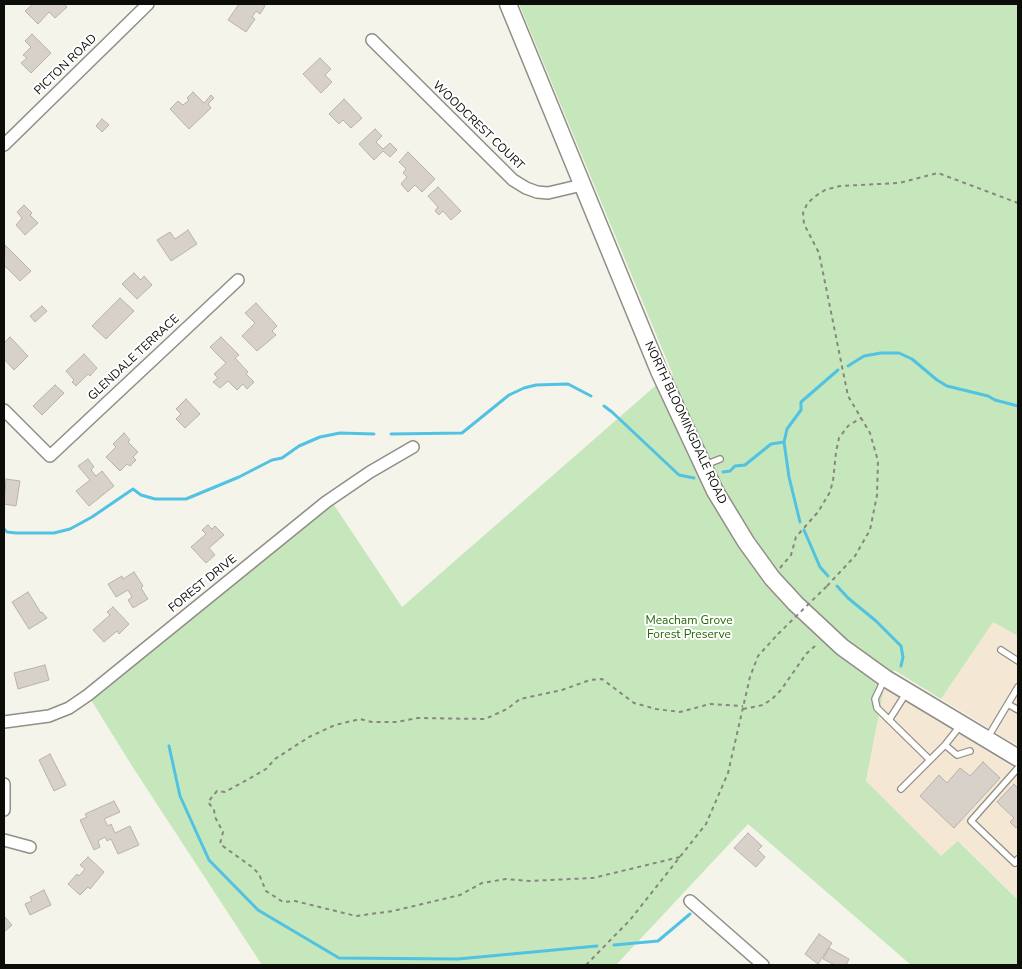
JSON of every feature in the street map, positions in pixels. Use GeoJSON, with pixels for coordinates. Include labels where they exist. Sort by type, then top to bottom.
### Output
{"type":"FeatureCollection","features":[{"type":"Feature","properties":{"kind":"main road","name":"NORTH BLOOMINGDALE ROAD"},"geometry":{"type":"LineString","coordinates":[[508,4],[659,371],[703,466],[735,526],[772,578],[796,604],[859,660],[1018,758]]}},
{"type":"Feature","properties":{"kind":"street","name":"PICTON ROAD"},"geometry":{"type":"LineString","coordinates":[[4,145],[148,4]]}},
{"type":"Feature","properties":{"kind":"street","name":"WOODCREST COURT"},"geometry":{"type":"LineString","coordinates":[[372,40],[513,180],[526,188],[548,193],[582,185]]}},
{"type":"Feature","properties":{"kind":"street","name":"GLENDALE TERRACE"},"geometry":{"type":"LineString","coordinates":[[4,410],[50,456],[238,280]]}},
{"type":"Feature","properties":{"kind":"street","name":"FOREST DRIVE"},"geometry":{"type":"LineString","coordinates":[[4,722],[48,716],[70,708],[326,502],[370,472],[413,447]]}},
{"type":"Feature","properties":{"kind":"street"},"geometry":{"type":"LineString","coordinates":[[4,784],[4,810]]}},
{"type":"Feature","properties":{"kind":"street"},"geometry":{"type":"LineString","coordinates":[[4,840],[30,848]]}},
{"type":"Feature","properties":{"kind":"street"},"geometry":{"type":"LineString","coordinates":[[690,901],[763,965]]}},
{"type":"Feature","properties":{"kind":"lane"},"geometry":{"type":"LineString","coordinates":[[703,466],[720,459]]}},
{"type":"Feature","properties":{"kind":"lane"},"geometry":{"type":"LineString","coordinates":[[1001,650],[1018,660]]}},
{"type":"Feature","properties":{"kind":"lane"},"geometry":{"type":"LineString","coordinates":[[886,678],[879,688],[875,699],[877,708],[930,760]]}},
{"type":"Feature","properties":{"kind":"lane"},"geometry":{"type":"LineString","coordinates":[[987,739],[1018,687]]}},
{"type":"Feature","properties":{"kind":"lane"},"geometry":{"type":"LineString","coordinates":[[889,720],[908,691]]}},
{"type":"Feature","properties":{"kind":"lane"},"geometry":{"type":"LineString","coordinates":[[1008,704],[1018,710]]}},
{"type":"Feature","properties":{"kind":"lane"},"geometry":{"type":"LineString","coordinates":[[901,789],[945,745],[962,724]]}},
{"type":"Feature","properties":{"kind":"lane"},"geometry":{"type":"LineString","coordinates":[[945,745],[957,755],[970,751]]}},
{"type":"Feature","properties":{"kind":"lane"},"geometry":{"type":"LineString","coordinates":[[1018,768],[971,821],[1015,863],[1018,859]]}},
{"type":"Feature","properties":{"kind":"path"},"geometry":{"type":"LineString","coordinates":[[586,965],[630,920],[706,824],[728,773],[750,677],[758,656],[855,556],[870,530],[877,495],[878,461],[870,433],[848,396],[819,253],[804,224],[803,213],[807,204],[825,190],[840,186],[898,183],[938,173],[1018,204]]}},
{"type":"Feature","properties":{"kind":"path"},"geometry":{"type":"LineString","coordinates":[[780,568],[791,555],[796,537],[818,512],[830,492],[839,438],[848,426],[861,418]]}},
{"type":"Feature","properties":{"kind":"path"},"geometry":{"type":"LineString","coordinates":[[680,857],[593,878],[529,881],[506,878],[482,883],[460,895],[394,912],[356,916],[294,901],[283,902],[266,891],[259,874],[220,844],[223,832],[215,817],[214,810],[208,802],[217,791],[225,792],[254,776],[266,769],[275,759],[310,737],[335,725],[360,719],[372,722],[398,722],[418,718],[486,719],[506,709],[520,699],[562,690],[590,680],[602,679],[634,703],[656,709],[680,712],[710,704],[743,708],[763,705],[781,690],[806,654],[815,646]]}},
{"type":"Feature","properties":{"kind":"shaded area"},"geometry":{"type":"Polygon","coordinates":[[[993,621],[1018,636],[1018,746],[941,699],[993,621]]]}},
{"type":"Feature","properties":{"kind":"shaded area"},"geometry":{"type":"Polygon","coordinates":[[[884,688],[1018,770],[1018,900],[959,841],[941,857],[866,782],[884,688]]]}},
{"type":"Feature","properties":{"kind":"green space","name":"Meacham Grove Forest Preserve"},"geometry":{"type":"Polygon","coordinates":[[[519,4],[1018,4],[1018,636],[993,622],[941,699],[894,670],[884,688],[866,781],[941,856],[958,841],[1018,900],[1018,965],[911,965],[748,824],[616,965],[262,965],[88,695],[330,499],[402,607],[654,387],[673,375],[519,4]]]}},
{"type":"Feature","properties":{"kind":"building"},"geometry":{"type":"Polygon","coordinates":[[[33,4],[64,4],[67,7],[55,18],[49,12],[38,24],[25,11],[33,4]]]}},
{"type":"Feature","properties":{"kind":"building"},"geometry":{"type":"Polygon","coordinates":[[[239,4],[262,4],[265,6],[260,14],[256,11],[252,17],[255,19],[246,32],[228,20],[239,4]]]}},
{"type":"Feature","properties":{"kind":"building"},"geometry":{"type":"Polygon","coordinates":[[[32,34],[51,53],[31,73],[21,63],[27,58],[23,55],[31,47],[25,41],[32,34]]]}},
{"type":"Feature","properties":{"kind":"building"},"geometry":{"type":"Polygon","coordinates":[[[320,58],[331,69],[325,75],[332,82],[321,93],[303,74],[320,58]]]}},
{"type":"Feature","properties":{"kind":"building"},"geometry":{"type":"Polygon","coordinates":[[[193,92],[204,103],[211,95],[214,98],[208,104],[211,108],[189,129],[170,109],[178,101],[183,105],[189,100],[187,98],[193,92]]]}},
{"type":"Feature","properties":{"kind":"building"},"geometry":{"type":"Polygon","coordinates":[[[344,99],[362,118],[351,128],[343,120],[339,124],[329,114],[344,99]]]}},
{"type":"Feature","properties":{"kind":"building"},"geometry":{"type":"Polygon","coordinates":[[[102,119],[109,125],[102,132],[96,126],[102,119]]]}},
{"type":"Feature","properties":{"kind":"building"},"geometry":{"type":"Polygon","coordinates":[[[375,129],[382,136],[376,142],[383,149],[390,143],[397,150],[390,157],[383,151],[374,160],[359,144],[375,129]]]}},
{"type":"Feature","properties":{"kind":"building"},"geometry":{"type":"Polygon","coordinates":[[[408,152],[435,179],[422,192],[415,185],[408,192],[401,184],[407,177],[403,173],[406,169],[399,162],[408,152]]]}},
{"type":"Feature","properties":{"kind":"building"},"geometry":{"type":"Polygon","coordinates":[[[438,187],[461,211],[451,220],[443,211],[439,215],[435,211],[438,207],[428,196],[438,187]]]}},
{"type":"Feature","properties":{"kind":"building"},"geometry":{"type":"Polygon","coordinates":[[[24,205],[38,223],[25,235],[16,225],[22,218],[17,212],[24,205]]]}},
{"type":"Feature","properties":{"kind":"building"},"geometry":{"type":"Polygon","coordinates":[[[188,230],[197,244],[171,261],[157,240],[170,232],[175,239],[188,230]]]}},
{"type":"Feature","properties":{"kind":"building"},"geometry":{"type":"Polygon","coordinates":[[[5,245],[31,271],[20,281],[4,267],[5,245]]]}},
{"type":"Feature","properties":{"kind":"building"},"geometry":{"type":"Polygon","coordinates":[[[134,273],[141,280],[144,276],[152,285],[137,299],[122,284],[134,273]]]}},
{"type":"Feature","properties":{"kind":"building"},"geometry":{"type":"Polygon","coordinates":[[[120,298],[134,311],[106,339],[92,326],[120,298]]]}},
{"type":"Feature","properties":{"kind":"building"},"geometry":{"type":"Polygon","coordinates":[[[256,303],[277,326],[272,331],[276,335],[257,351],[242,336],[255,323],[245,313],[256,303]]]}},
{"type":"Feature","properties":{"kind":"building"},"geometry":{"type":"Polygon","coordinates":[[[42,306],[47,311],[35,322],[30,316],[42,306]]]}},
{"type":"Feature","properties":{"kind":"building"},"geometry":{"type":"Polygon","coordinates":[[[10,337],[28,356],[14,370],[4,359],[4,343],[10,337]]]}},
{"type":"Feature","properties":{"kind":"building"},"geometry":{"type":"Polygon","coordinates":[[[221,337],[239,355],[235,358],[248,372],[246,374],[254,382],[247,389],[243,384],[237,390],[228,381],[220,388],[213,382],[218,378],[214,374],[226,363],[210,347],[221,337]]]}},
{"type":"Feature","properties":{"kind":"building"},"geometry":{"type":"Polygon","coordinates":[[[84,354],[97,368],[90,376],[88,374],[76,386],[72,382],[74,380],[66,371],[84,354]]]}},
{"type":"Feature","properties":{"kind":"building"},"geometry":{"type":"Polygon","coordinates":[[[55,385],[64,393],[42,415],[33,406],[55,385]]]}},
{"type":"Feature","properties":{"kind":"building"},"geometry":{"type":"Polygon","coordinates":[[[186,399],[200,414],[185,428],[176,419],[181,414],[176,409],[186,399]]]}},
{"type":"Feature","properties":{"kind":"building"},"geometry":{"type":"Polygon","coordinates":[[[124,433],[130,440],[128,442],[138,452],[133,457],[136,460],[130,466],[127,464],[120,471],[106,457],[116,447],[113,444],[124,433]]]}},
{"type":"Feature","properties":{"kind":"building"},"geometry":{"type":"Polygon","coordinates":[[[88,459],[94,467],[91,470],[96,476],[102,471],[114,486],[89,506],[76,491],[90,480],[78,466],[88,459]]]}},
{"type":"Feature","properties":{"kind":"building"},"geometry":{"type":"Polygon","coordinates":[[[6,479],[20,481],[16,506],[4,504],[6,479]]]}},
{"type":"Feature","properties":{"kind":"building"},"geometry":{"type":"Polygon","coordinates":[[[208,525],[212,529],[215,526],[224,535],[209,548],[215,555],[206,563],[191,547],[206,534],[202,530],[208,525]]]}},
{"type":"Feature","properties":{"kind":"building"},"geometry":{"type":"Polygon","coordinates":[[[134,572],[143,586],[141,588],[148,599],[133,608],[128,600],[132,597],[128,590],[116,597],[108,584],[122,576],[123,579],[134,572]]]}},
{"type":"Feature","properties":{"kind":"building"},"geometry":{"type":"Polygon","coordinates":[[[28,592],[41,613],[47,618],[29,629],[12,602],[28,592]]]}},
{"type":"Feature","properties":{"kind":"building"},"geometry":{"type":"Polygon","coordinates":[[[113,607],[129,624],[119,634],[117,631],[104,642],[93,630],[110,615],[107,612],[113,607]]]}},
{"type":"Feature","properties":{"kind":"building"},"geometry":{"type":"Polygon","coordinates":[[[45,665],[49,680],[18,689],[14,673],[45,665]]]}},
{"type":"Feature","properties":{"kind":"building"},"geometry":{"type":"Polygon","coordinates":[[[50,754],[66,785],[54,791],[39,760],[50,754]]]}},
{"type":"Feature","properties":{"kind":"building"},"geometry":{"type":"Polygon","coordinates":[[[983,762],[1000,778],[954,828],[920,796],[939,775],[947,783],[960,768],[970,776],[983,762]]]}},
{"type":"Feature","properties":{"kind":"building"},"geometry":{"type":"Polygon","coordinates":[[[1014,784],[1018,789],[1018,826],[1016,828],[1010,822],[1014,818],[997,802],[1014,784]]]}},
{"type":"Feature","properties":{"kind":"building"},"geometry":{"type":"Polygon","coordinates":[[[114,801],[120,812],[104,819],[108,826],[111,824],[115,833],[130,826],[139,845],[118,854],[111,839],[107,841],[105,837],[98,841],[100,847],[94,850],[80,820],[87,817],[85,814],[114,801]]]}},
{"type":"Feature","properties":{"kind":"building"},"geometry":{"type":"Polygon","coordinates":[[[748,833],[762,846],[758,850],[765,857],[756,867],[734,848],[748,833]]]}},
{"type":"Feature","properties":{"kind":"building"},"geometry":{"type":"Polygon","coordinates":[[[88,857],[104,872],[90,889],[88,887],[80,895],[68,884],[77,874],[79,876],[85,869],[80,865],[88,857]]]}},
{"type":"Feature","properties":{"kind":"building"},"geometry":{"type":"Polygon","coordinates":[[[44,890],[51,905],[30,915],[25,904],[32,901],[30,897],[44,890]]]}},
{"type":"Feature","properties":{"kind":"building"},"geometry":{"type":"Polygon","coordinates":[[[4,916],[12,925],[4,932],[4,916]]]}},
{"type":"Feature","properties":{"kind":"building"},"geometry":{"type":"Polygon","coordinates":[[[819,934],[832,943],[818,964],[805,954],[819,934]]]}},
{"type":"Feature","properties":{"kind":"building"},"geometry":{"type":"Polygon","coordinates":[[[829,948],[849,959],[846,965],[835,965],[823,959],[829,948]]]}},
{"type":"Feature","properties":{"kind":"waterway"},"geometry":{"type":"LineString","coordinates":[[848,366],[864,356],[881,353],[899,353],[912,359],[947,386],[1018,406]]}},
{"type":"Feature","properties":{"kind":"waterway"},"geometry":{"type":"LineString","coordinates":[[800,522],[789,477],[784,442],[787,429],[801,410],[801,402],[838,370]]}},
{"type":"Feature","properties":{"kind":"waterway"},"geometry":{"type":"LineString","coordinates":[[391,434],[462,433],[509,395],[536,385],[568,384],[591,396]]}},
{"type":"Feature","properties":{"kind":"waterway"},"geometry":{"type":"LineString","coordinates":[[604,406],[679,475],[694,478]]}},
{"type":"Feature","properties":{"kind":"waterway"},"geometry":{"type":"LineString","coordinates":[[4,529],[7,532],[16,533],[54,533],[70,529],[92,517],[133,489],[141,495],[155,499],[186,499],[239,477],[272,460],[282,458],[299,446],[320,437],[340,433],[374,434]]}},
{"type":"Feature","properties":{"kind":"waterway"},"geometry":{"type":"LineString","coordinates":[[723,472],[730,471],[735,466],[745,465],[771,444],[784,442]]}},
{"type":"Feature","properties":{"kind":"waterway"},"geometry":{"type":"LineString","coordinates":[[804,530],[820,567],[828,576]]}},
{"type":"Feature","properties":{"kind":"waterway"},"geometry":{"type":"LineString","coordinates":[[837,586],[901,646],[903,657],[901,666]]}},
{"type":"Feature","properties":{"kind":"waterway"},"geometry":{"type":"LineString","coordinates":[[169,746],[180,796],[209,860],[258,910],[339,958],[458,959],[597,946]]}},
{"type":"Feature","properties":{"kind":"waterway"},"geometry":{"type":"LineString","coordinates":[[614,945],[658,941],[690,914]]}}]}
